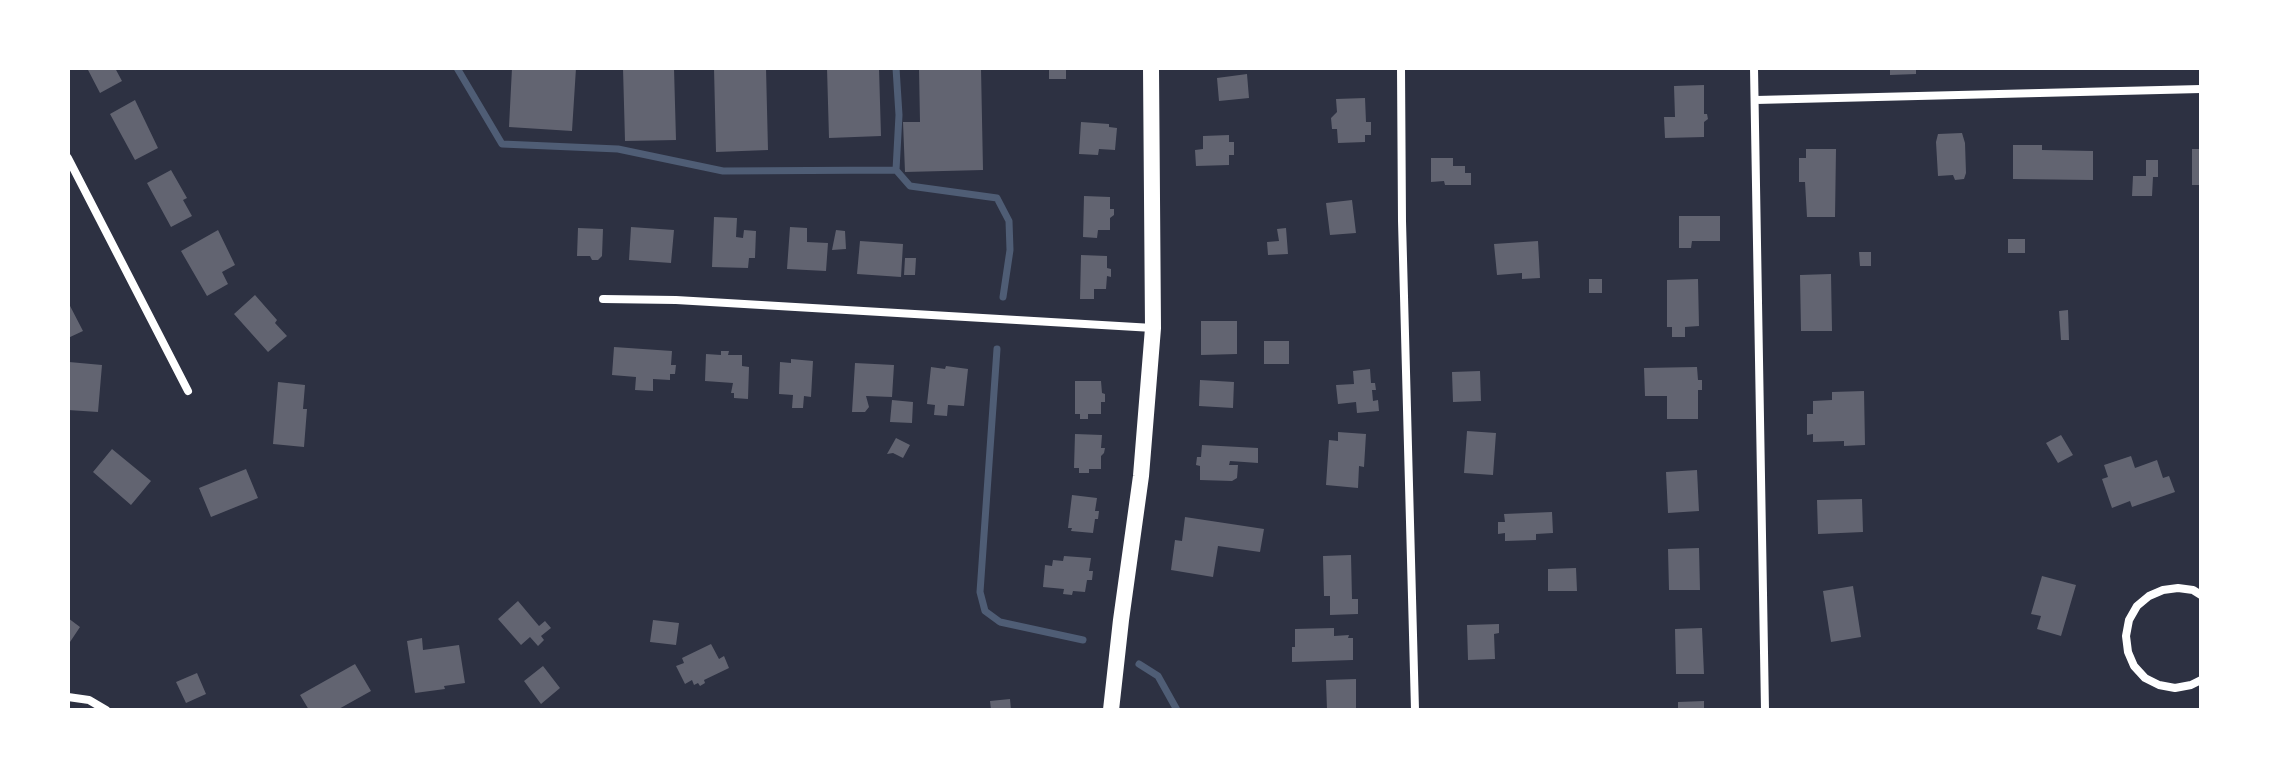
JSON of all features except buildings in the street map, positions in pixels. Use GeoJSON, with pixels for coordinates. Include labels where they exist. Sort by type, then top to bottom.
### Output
{"type":"FeatureCollection","features":[{"type":"Feature","properties":{"kind":"main road"},"geometry":{"type":"LineString","coordinates":[[1111,710],[1141,476],[1153,328],[1151,68]]}},
{"type":"Feature","properties":{"kind":"street"},"geometry":{"type":"LineString","coordinates":[[1401,68],[1415,710]]}},
{"type":"Feature","properties":{"kind":"street"},"geometry":{"type":"LineString","coordinates":[[1754,68],[1765,710]]}},
{"type":"Feature","properties":{"kind":"street"},"geometry":{"type":"LineString","coordinates":[[1756,100],[2201,89]]}},
{"type":"Feature","properties":{"kind":"street"},"geometry":{"type":"LineString","coordinates":[[68,158],[188,391]]}},
{"type":"Feature","properties":{"kind":"street"},"geometry":{"type":"LineString","coordinates":[[603,299],[676,300],[1153,328]]}},
{"type":"Feature","properties":{"kind":"street"},"geometry":{"type":"LineString","coordinates":[[2201,595],[2193,590],[2178,588],[2149,596],[2137,606],[2129,620],[2126,636],[2134,666],[2145,678],[2175,688],[2201,680]]}},
{"type":"Feature","properties":{"kind":"street"},"geometry":{"type":"LineString","coordinates":[[68,697],[89,700],[106,710]]}},
{"type":"Feature","properties":{"kind":"waterway"},"geometry":{"type":"LineString","coordinates":[[457,68],[502,144],[618,149],[723,171],[896,170]]}},
{"type":"Feature","properties":{"kind":"waterway"},"geometry":{"type":"LineString","coordinates":[[896,68],[899,115],[896,170],[910,186],[997,198],[1009,221],[1010,250],[1003,297]]}},
{"type":"Feature","properties":{"kind":"waterway"},"geometry":{"type":"LineString","coordinates":[[997,349],[980,592],[985,611],[1000,622],[1083,640]]}},
{"type":"Feature","properties":{"kind":"waterway"},"geometry":{"type":"LineString","coordinates":[[1139,664],[1158,676],[1177,710]]}}]}
